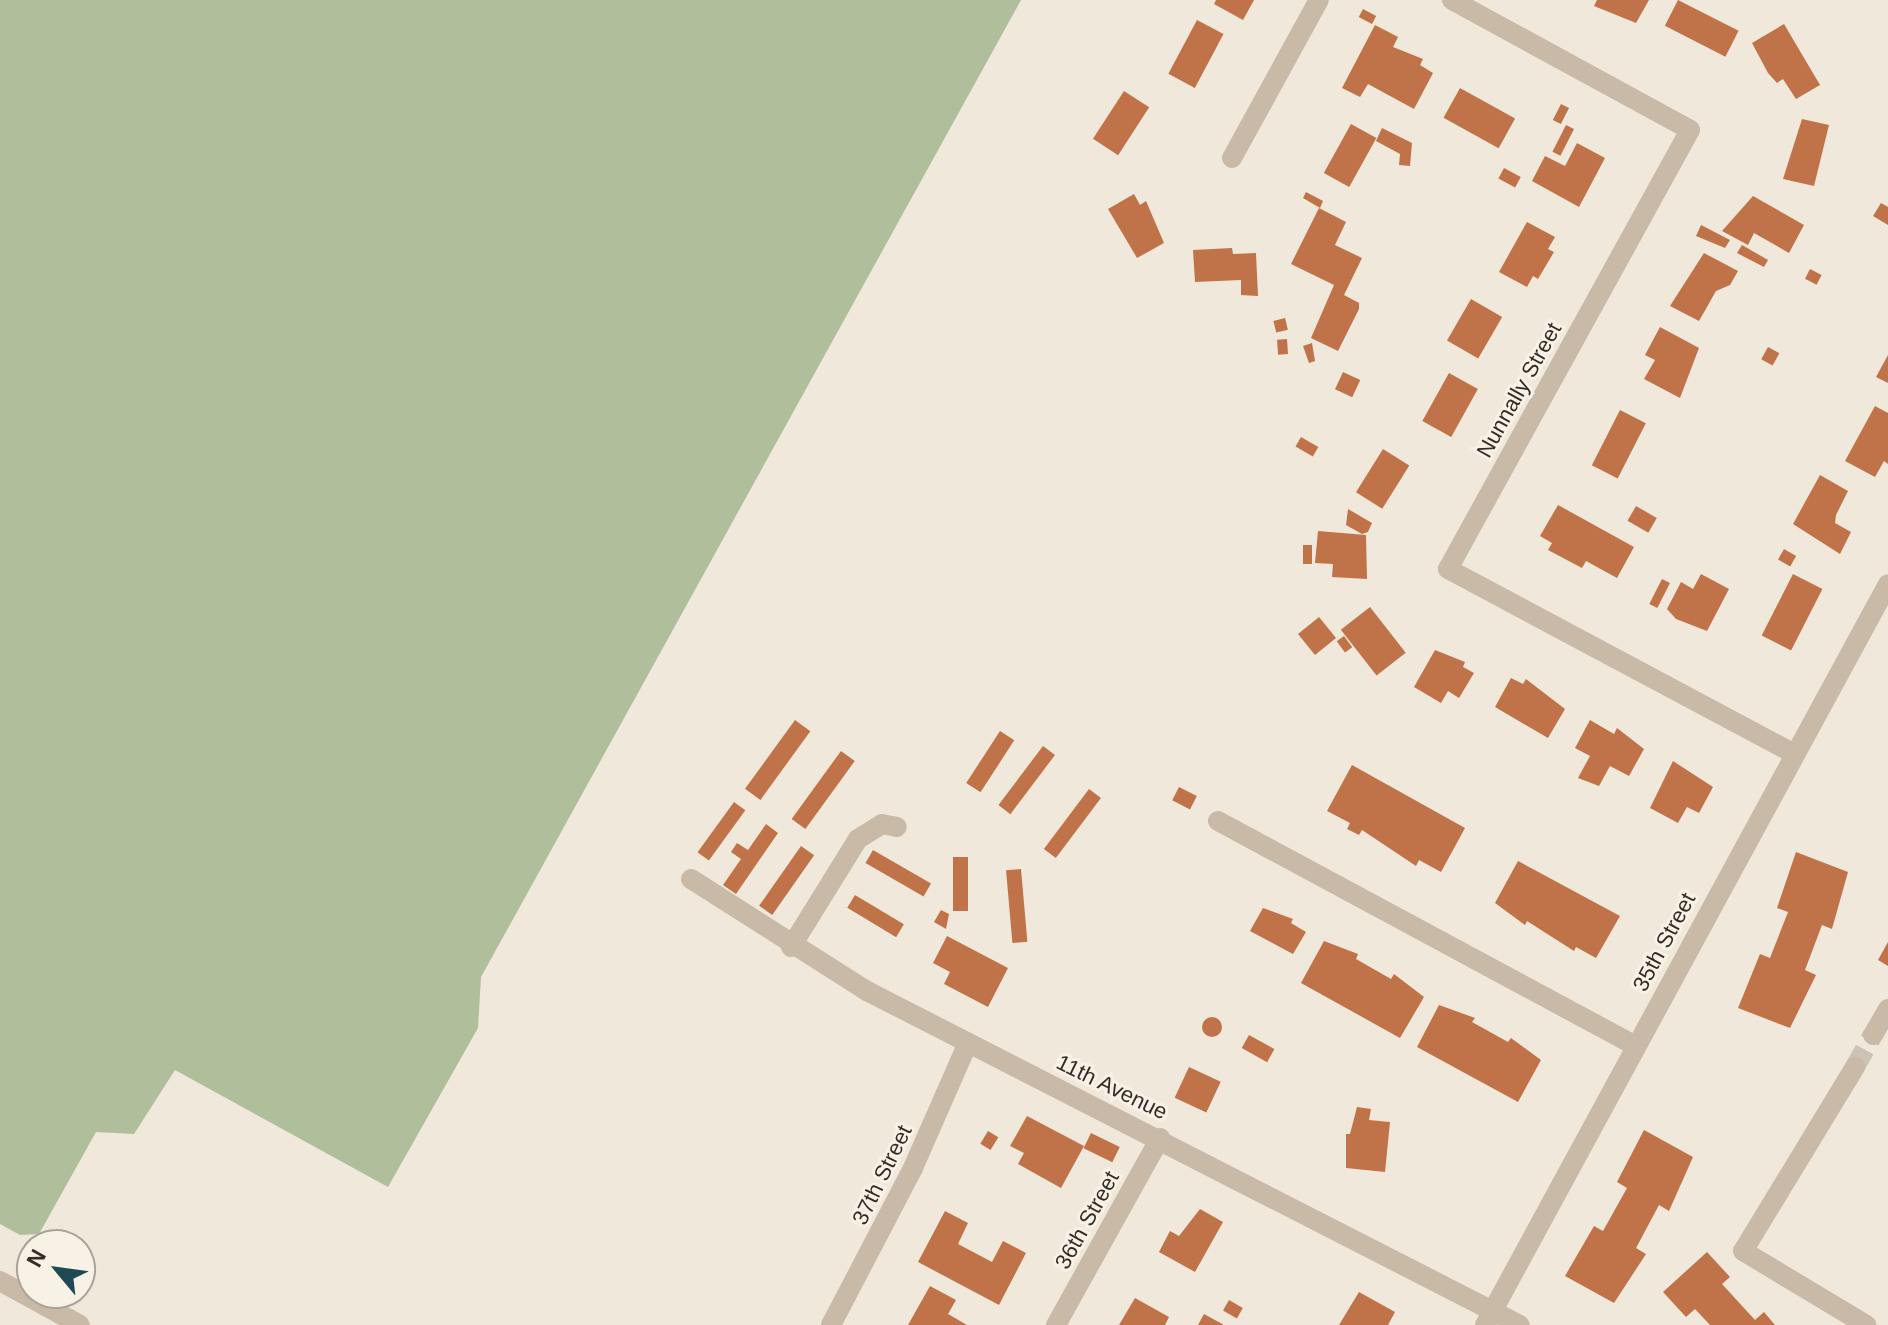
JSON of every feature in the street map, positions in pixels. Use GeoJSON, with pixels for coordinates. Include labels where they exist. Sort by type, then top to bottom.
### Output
{"type":"FeatureCollection","features":[{"type":"Feature","properties":{"kind":"street"},"geometry":{"type":"LineString","coordinates":[[1232,158],[1319,0]]}},
{"type":"Feature","properties":{"kind":"street","name":"Nunnally Street"},"geometry":{"type":"LineString","coordinates":[[1452,0],[1690,130],[1448,569],[1793,753]]}},
{"type":"Feature","properties":{"kind":"street","name":"35th Street"},"geometry":{"type":"LineString","coordinates":[[1489,1318],[1793,753],[1888,584]]}},
{"type":"Feature","properties":{"kind":"street"},"geometry":{"type":"LineString","coordinates":[[1218,821],[1635,1046]]}},
{"type":"Feature","properties":{"kind":"street"},"geometry":{"type":"LineString","coordinates":[[791,947],[858,839],[882,824],[897,827]]}},
{"type":"Feature","properties":{"kind":"street","name":"11th Avenue"},"geometry":{"type":"LineString","coordinates":[[691,879],[791,947],[968,1043],[1160,1138],[1489,1318],[1520,1325]]}},
{"type":"Feature","properties":{"kind":"street"},"geometry":{"type":"LineString","coordinates":[[1873,1035],[1888,1009]]}},
{"type":"Feature","properties":{"kind":"street","name":"37th Street"},"geometry":{"type":"LineString","coordinates":[[831,1325],[913,1168],[968,1043]]}},
{"type":"Feature","properties":{"kind":"street"},"geometry":{"type":"LineString","coordinates":[[1855,1067],[1743,1251],[1866,1325]]}},
{"type":"Feature","properties":{"kind":"street","name":"36th Street"},"geometry":{"type":"LineString","coordinates":[[1056,1325],[1160,1138]]}},
{"type":"Feature","properties":{"kind":"street"},"geometry":{"type":"LineString","coordinates":[[0,1281],[80,1325]]}},
{"type":"Feature","properties":{"kind":"green space"},"geometry":{"type":"Polygon","coordinates":[[[0,0],[1021,0],[481,977],[478,1028],[388,1187],[175,1070],[134,1134],[96,1132],[42,1229],[16,1229],[16,1233],[0,1224],[0,0]]]}},
{"type":"Feature","properties":{"kind":"building"},"geometry":{"type":"Polygon","coordinates":[[[1216,0],[1254,0],[1243,20],[1214,4],[1216,0]]]}},
{"type":"Feature","properties":{"kind":"building"},"geometry":{"type":"Polygon","coordinates":[[[1597,0],[1649,0],[1636,23],[1594,6],[1597,0]]]}},
{"type":"Feature","properties":{"kind":"building"},"geometry":{"type":"Polygon","coordinates":[[[1678,0],[1739,31],[1725,57],[1665,26],[1678,0]]]}},
{"type":"Feature","properties":{"kind":"building"},"geometry":{"type":"Polygon","coordinates":[[[1363,9],[1376,16],[1372,24],[1359,17],[1363,9]]]}},
{"type":"Feature","properties":{"kind":"building"},"geometry":{"type":"Polygon","coordinates":[[[1197,20],[1223,34],[1195,88],[1168,74],[1197,20]]]}},
{"type":"Feature","properties":{"kind":"building"},"geometry":{"type":"Polygon","coordinates":[[[1784,24],[1820,85],[1796,99],[1783,79],[1777,83],[1768,73],[1752,43],[1784,24]]]}},
{"type":"Feature","properties":{"kind":"building"},"geometry":{"type":"Polygon","coordinates":[[[1375,25],[1398,37],[1393,47],[1423,59],[1420,65],[1433,73],[1414,109],[1368,84],[1360,97],[1342,88],[1375,25]]]}},
{"type":"Feature","properties":{"kind":"building"},"geometry":{"type":"Polygon","coordinates":[[[1460,88],[1515,119],[1499,148],[1444,118],[1460,88]]]}},
{"type":"Feature","properties":{"kind":"building"},"geometry":{"type":"Polygon","coordinates":[[[1124,91],[1149,107],[1118,155],[1093,139],[1124,91]]]}},
{"type":"Feature","properties":{"kind":"building"},"geometry":{"type":"Polygon","coordinates":[[[1561,104],[1569,108],[1561,124],[1553,120],[1561,104]]]}},
{"type":"Feature","properties":{"kind":"building"},"geometry":{"type":"Polygon","coordinates":[[[1802,119],[1829,125],[1814,186],[1783,179],[1802,119]]]}},
{"type":"Feature","properties":{"kind":"building"},"geometry":{"type":"Polygon","coordinates":[[[1351,124],[1376,138],[1349,187],[1324,173],[1351,124]]]}},
{"type":"Feature","properties":{"kind":"building"},"geometry":{"type":"Polygon","coordinates":[[[1566,125],[1574,129],[1560,156],[1552,152],[1566,125]]]}},
{"type":"Feature","properties":{"kind":"building"},"geometry":{"type":"Polygon","coordinates":[[[1382,128],[1412,143],[1410,166],[1399,165],[1400,154],[1376,141],[1382,128]]]}},
{"type":"Feature","properties":{"kind":"building"},"geometry":{"type":"Polygon","coordinates":[[[1577,143],[1605,158],[1579,207],[1532,181],[1545,156],[1565,166],[1577,143]]]}},
{"type":"Feature","properties":{"kind":"building"},"geometry":{"type":"Polygon","coordinates":[[[1504,168],[1521,177],[1515,188],[1498,179],[1504,168]]]}},
{"type":"Feature","properties":{"kind":"building"},"geometry":{"type":"Polygon","coordinates":[[[1306,192],[1323,201],[1320,208],[1303,198],[1306,192]]]}},
{"type":"Feature","properties":{"kind":"building"},"geometry":{"type":"Polygon","coordinates":[[[1134,194],[1140,205],[1146,201],[1164,243],[1137,258],[1108,209],[1134,194]]]}},
{"type":"Feature","properties":{"kind":"building"},"geometry":{"type":"Polygon","coordinates":[[[1753,196],[1804,225],[1789,253],[1754,233],[1748,245],[1722,231],[1753,196]]]}},
{"type":"Feature","properties":{"kind":"building"},"geometry":{"type":"Polygon","coordinates":[[[1881,203],[1888,207],[1888,225],[1873,216],[1881,203]]]}},
{"type":"Feature","properties":{"kind":"building"},"geometry":{"type":"Polygon","coordinates":[[[1319,208],[1346,222],[1335,245],[1362,258],[1344,295],[1359,303],[1359,309],[1338,351],[1311,338],[1334,285],[1291,264],[1319,208]]]}},
{"type":"Feature","properties":{"kind":"building"},"geometry":{"type":"Polygon","coordinates":[[[1527,222],[1555,237],[1548,249],[1554,252],[1538,279],[1533,276],[1527,287],[1499,272],[1527,222]]]}},
{"type":"Feature","properties":{"kind":"building"},"geometry":{"type":"Polygon","coordinates":[[[1701,225],[1730,240],[1725,248],[1696,236],[1701,225]]]}},
{"type":"Feature","properties":{"kind":"building"},"geometry":{"type":"Polygon","coordinates":[[[1742,245],[1768,260],[1764,267],[1737,253],[1742,245]]]}},
{"type":"Feature","properties":{"kind":"building"},"geometry":{"type":"Polygon","coordinates":[[[1232,248],[1233,254],[1256,253],[1258,296],[1241,295],[1241,280],[1195,282],[1193,250],[1232,248]]]}},
{"type":"Feature","properties":{"kind":"building"},"geometry":{"type":"Polygon","coordinates":[[[1704,253],[1738,271],[1730,285],[1716,291],[1699,321],[1670,306],[1704,253]]]}},
{"type":"Feature","properties":{"kind":"building"},"geometry":{"type":"Polygon","coordinates":[[[1810,269],[1822,275],[1817,285],[1805,279],[1810,269]]]}},
{"type":"Feature","properties":{"kind":"building"},"geometry":{"type":"Polygon","coordinates":[[[1471,299],[1502,317],[1478,359],[1447,341],[1471,299]]]}},
{"type":"Feature","properties":{"kind":"building"},"geometry":{"type":"Polygon","coordinates":[[[1285,318],[1288,330],[1276,333],[1273,321],[1285,318]]]}},
{"type":"Feature","properties":{"kind":"building"},"geometry":{"type":"Polygon","coordinates":[[[1660,327],[1699,348],[1680,398],[1644,379],[1655,360],[1645,355],[1660,327]]]}},
{"type":"Feature","properties":{"kind":"building"},"geometry":{"type":"Polygon","coordinates":[[[1287,339],[1288,354],[1278,355],[1277,340],[1287,339]]]}},
{"type":"Feature","properties":{"kind":"building"},"geometry":{"type":"Polygon","coordinates":[[[1312,343],[1315,361],[1309,363],[1303,346],[1312,343]]]}},
{"type":"Feature","properties":{"kind":"building"},"geometry":{"type":"Polygon","coordinates":[[[1768,347],[1779,353],[1773,366],[1761,359],[1768,347]]]}},
{"type":"Feature","properties":{"kind":"building"},"geometry":{"type":"Polygon","coordinates":[[[1888,355],[1888,383],[1876,377],[1888,355]]]}},
{"type":"Feature","properties":{"kind":"building"},"geometry":{"type":"Polygon","coordinates":[[[1343,372],[1360,380],[1352,397],[1335,389],[1343,372]]]}},
{"type":"Feature","properties":{"kind":"building"},"geometry":{"type":"Polygon","coordinates":[[[1449,373],[1478,389],[1451,437],[1422,421],[1449,373]]]}},
{"type":"Feature","properties":{"kind":"building"},"geometry":{"type":"Polygon","coordinates":[[[1875,406],[1888,413],[1888,464],[1884,461],[1875,477],[1845,461],[1875,406]]]}},
{"type":"Feature","properties":{"kind":"building"},"geometry":{"type":"Polygon","coordinates":[[[1620,410],[1646,423],[1618,478],[1592,465],[1620,410]]]}},
{"type":"Feature","properties":{"kind":"building"},"geometry":{"type":"Polygon","coordinates":[[[1301,437],[1318,447],[1313,457],[1296,447],[1301,437]]]}},
{"type":"Feature","properties":{"kind":"building"},"geometry":{"type":"Polygon","coordinates":[[[1383,449],[1409,465],[1382,509],[1356,492],[1383,449]]]}},
{"type":"Feature","properties":{"kind":"building"},"geometry":{"type":"Polygon","coordinates":[[[1820,475],[1848,491],[1836,515],[1835,523],[1851,532],[1840,554],[1793,524],[1820,475]]]}},
{"type":"Feature","properties":{"kind":"building"},"geometry":{"type":"Polygon","coordinates":[[[1558,505],[1634,547],[1617,578],[1586,561],[1582,568],[1548,550],[1552,543],[1540,536],[1558,505]]]}},
{"type":"Feature","properties":{"kind":"building"},"geometry":{"type":"Polygon","coordinates":[[[1636,506],[1657,518],[1648,533],[1628,521],[1636,506]]]}},
{"type":"Feature","properties":{"kind":"building"},"geometry":{"type":"Polygon","coordinates":[[[1348,509],[1372,523],[1368,532],[1362,534],[1346,525],[1348,509]]]}},
{"type":"Feature","properties":{"kind":"building"},"geometry":{"type":"Polygon","coordinates":[[[1318,531],[1366,535],[1367,579],[1332,577],[1333,564],[1315,563],[1318,531]]]}},
{"type":"Feature","properties":{"kind":"building"},"geometry":{"type":"Polygon","coordinates":[[[1303,545],[1312,545],[1312,564],[1303,564],[1303,545]]]}},
{"type":"Feature","properties":{"kind":"building"},"geometry":{"type":"Polygon","coordinates":[[[1784,549],[1796,556],[1790,566],[1778,559],[1784,549]]]}},
{"type":"Feature","properties":{"kind":"building"},"geometry":{"type":"Polygon","coordinates":[[[1701,574],[1729,589],[1707,631],[1676,619],[1667,609],[1681,582],[1693,589],[1701,574]]]}},
{"type":"Feature","properties":{"kind":"building"},"geometry":{"type":"Polygon","coordinates":[[[1793,574],[1822,589],[1791,650],[1762,635],[1793,574]]]}},
{"type":"Feature","properties":{"kind":"building"},"geometry":{"type":"Polygon","coordinates":[[[1662,579],[1670,583],[1657,608],[1649,604],[1662,579]]]}},
{"type":"Feature","properties":{"kind":"building"},"geometry":{"type":"Polygon","coordinates":[[[1370,607],[1406,653],[1377,675],[1341,630],[1370,607]]]}},
{"type":"Feature","properties":{"kind":"building"},"geometry":{"type":"Polygon","coordinates":[[[1319,617],[1336,638],[1315,655],[1298,634],[1319,617]]]}},
{"type":"Feature","properties":{"kind":"building"},"geometry":{"type":"Polygon","coordinates":[[[1344,636],[1352,647],[1345,653],[1337,641],[1344,636]]]}},
{"type":"Feature","properties":{"kind":"building"},"geometry":{"type":"Polygon","coordinates":[[[1435,650],[1465,662],[1463,667],[1474,673],[1459,698],[1448,691],[1441,703],[1414,687],[1435,650]]]}},
{"type":"Feature","properties":{"kind":"building"},"geometry":{"type":"Polygon","coordinates":[[[1511,678],[1523,684],[1526,679],[1565,709],[1548,738],[1495,707],[1511,678]]]}},
{"type":"Feature","properties":{"kind":"building"},"geometry":{"type":"Polygon","coordinates":[[[795,720],[810,731],[760,800],[745,789],[795,720]]]}},
{"type":"Feature","properties":{"kind":"building"},"geometry":{"type":"Polygon","coordinates":[[[1590,720],[1614,734],[1617,728],[1644,749],[1629,776],[1610,766],[1599,786],[1578,778],[1590,756],[1575,748],[1590,720]]]}},
{"type":"Feature","properties":{"kind":"building"},"geometry":{"type":"Polygon","coordinates":[[[1000,731],[1014,740],[980,792],[966,783],[1000,731]]]}},
{"type":"Feature","properties":{"kind":"building"},"geometry":{"type":"Polygon","coordinates":[[[1043,746],[1055,755],[1010,814],[998,805],[1043,746]]]}},
{"type":"Feature","properties":{"kind":"building"},"geometry":{"type":"Polygon","coordinates":[[[841,751],[855,761],[805,829],[792,819],[841,751]]]}},
{"type":"Feature","properties":{"kind":"building"},"geometry":{"type":"Polygon","coordinates":[[[1673,761],[1713,787],[1699,813],[1687,807],[1678,823],[1650,808],[1673,761]]]}},
{"type":"Feature","properties":{"kind":"building"},"geometry":{"type":"Polygon","coordinates":[[[1352,765],[1465,828],[1441,872],[1419,860],[1416,866],[1362,830],[1359,835],[1347,829],[1350,823],[1327,811],[1352,765]]]}},
{"type":"Feature","properties":{"kind":"building"},"geometry":{"type":"Polygon","coordinates":[[[1179,787],[1197,796],[1190,809],[1172,800],[1179,787]]]}},
{"type":"Feature","properties":{"kind":"building"},"geometry":{"type":"Polygon","coordinates":[[[1089,789],[1101,798],[1056,858],[1044,849],[1089,789]]]}},
{"type":"Feature","properties":{"kind":"building"},"geometry":{"type":"Polygon","coordinates":[[[734,802],[745,810],[709,860],[698,852],[734,802]]]}},
{"type":"Feature","properties":{"kind":"building"},"geometry":{"type":"Polygon","coordinates":[[[766,824],[778,833],[736,894],[723,885],[741,859],[731,852],[737,843],[748,850],[766,824]]]}},
{"type":"Feature","properties":{"kind":"building"},"geometry":{"type":"Polygon","coordinates":[[[801,846],[814,855],[772,915],[759,906],[801,846]]]}},
{"type":"Feature","properties":{"kind":"building"},"geometry":{"type":"Polygon","coordinates":[[[873,850],[931,884],[924,896],[866,863],[873,850]]]}},
{"type":"Feature","properties":{"kind":"building"},"geometry":{"type":"Polygon","coordinates":[[[1796,852],[1848,872],[1832,929],[1822,925],[1805,970],[1816,975],[1790,1028],[1738,1008],[1760,954],[1770,958],[1788,912],[1777,908],[1796,852]]]}},
{"type":"Feature","properties":{"kind":"building"},"geometry":{"type":"Polygon","coordinates":[[[953,857],[968,857],[968,911],[953,911],[953,857]]]}},
{"type":"Feature","properties":{"kind":"building"},"geometry":{"type":"Polygon","coordinates":[[[1518,861],[1620,916],[1596,958],[1576,947],[1574,951],[1527,921],[1525,925],[1495,903],[1518,861]]]}},
{"type":"Feature","properties":{"kind":"building"},"geometry":{"type":"Polygon","coordinates":[[[1021,869],[1027,942],[1012,943],[1006,870],[1021,869]]]}},
{"type":"Feature","properties":{"kind":"building"},"geometry":{"type":"Polygon","coordinates":[[[855,895],[904,924],[896,937],[847,908],[855,895]]]}},
{"type":"Feature","properties":{"kind":"building"},"geometry":{"type":"Polygon","coordinates":[[[1263,908],[1293,919],[1291,923],[1306,932],[1293,954],[1250,931],[1263,908]]]}},
{"type":"Feature","properties":{"kind":"building"},"geometry":{"type":"Polygon","coordinates":[[[941,910],[949,914],[946,929],[934,922],[941,910]]]}},
{"type":"Feature","properties":{"kind":"building"},"geometry":{"type":"Polygon","coordinates":[[[947,936],[1008,968],[988,1007],[944,984],[950,972],[933,963],[947,936]]]}},
{"type":"Feature","properties":{"kind":"building"},"geometry":{"type":"Polygon","coordinates":[[[1324,941],[1358,954],[1356,959],[1391,979],[1394,974],[1424,997],[1400,1038],[1301,983],[1324,941]]]}},
{"type":"Feature","properties":{"kind":"building"},"geometry":{"type":"Polygon","coordinates":[[[1888,942],[1888,966],[1878,960],[1888,942]]]}},
{"type":"Feature","properties":{"kind":"building"},"geometry":{"type":"Polygon","coordinates":[[[1439,1005],[1475,1018],[1472,1022],[1508,1042],[1511,1038],[1541,1060],[1518,1102],[1417,1047],[1439,1005]]]}},
{"type":"Feature","properties":{"kind":"building"},"geometry":{"type":"Polygon","coordinates":[[[1212,1017],[1219,1020],[1222,1027],[1219,1034],[1212,1037],[1205,1034],[1202,1027],[1205,1020],[1212,1017]]]}},
{"type":"Feature","properties":{"kind":"building"},"geometry":{"type":"Polygon","coordinates":[[[1249,1035],[1274,1049],[1267,1062],[1242,1048],[1249,1035]]]}},
{"type":"Feature","properties":{"kind":"building"},"geometry":{"type":"Polygon","coordinates":[[[1189,1067],[1221,1082],[1206,1113],[1175,1098],[1189,1067]]]}},
{"type":"Feature","properties":{"kind":"building"},"geometry":{"type":"Polygon","coordinates":[[[1357,1107],[1371,1109],[1369,1120],[1390,1122],[1385,1172],[1346,1168],[1346,1134],[1350,1134],[1357,1107]]]}},
{"type":"Feature","properties":{"kind":"building"},"geometry":{"type":"Polygon","coordinates":[[[1027,1116],[1084,1146],[1061,1188],[1018,1164],[1024,1153],[1010,1146],[1027,1116]]]}},
{"type":"Feature","properties":{"kind":"building"},"geometry":{"type":"Polygon","coordinates":[[[1644,1130],[1693,1157],[1669,1211],[1659,1205],[1636,1248],[1646,1254],[1614,1303],[1565,1276],[1594,1226],[1603,1231],[1627,1188],[1617,1182],[1644,1130]]]}},
{"type":"Feature","properties":{"kind":"building"},"geometry":{"type":"Polygon","coordinates":[[[988,1131],[998,1137],[991,1150],[980,1144],[988,1131]]]}},
{"type":"Feature","properties":{"kind":"building"},"geometry":{"type":"Polygon","coordinates":[[[1091,1133],[1120,1147],[1112,1162],[1084,1148],[1091,1133]]]}},
{"type":"Feature","properties":{"kind":"building"},"geometry":{"type":"Polygon","coordinates":[[[1200,1209],[1223,1222],[1195,1272],[1159,1252],[1170,1231],[1179,1236],[1200,1209]]]}},
{"type":"Feature","properties":{"kind":"building"},"geometry":{"type":"Polygon","coordinates":[[[945,1211],[968,1223],[958,1244],[992,1262],[1003,1241],[1026,1253],[999,1305],[918,1262],[945,1211]]]}},
{"type":"Feature","properties":{"kind":"building"},"geometry":{"type":"Polygon","coordinates":[[[1707,1252],[1730,1277],[1722,1284],[1755,1320],[1764,1312],[1775,1325],[1710,1325],[1695,1309],[1686,1317],[1663,1292],[1707,1252]]]}},
{"type":"Feature","properties":{"kind":"building"},"geometry":{"type":"Polygon","coordinates":[[[930,1286],[956,1300],[948,1314],[967,1325],[908,1325],[930,1286]]]}},
{"type":"Feature","properties":{"kind":"building"},"geometry":{"type":"Polygon","coordinates":[[[1359,1292],[1395,1312],[1388,1325],[1339,1325],[1359,1292]]]}},
{"type":"Feature","properties":{"kind":"building"},"geometry":{"type":"Polygon","coordinates":[[[1135,1298],[1169,1317],[1165,1325],[1119,1325],[1135,1298]]]}},
{"type":"Feature","properties":{"kind":"building"},"geometry":{"type":"Polygon","coordinates":[[[1229,1300],[1243,1308],[1237,1318],[1223,1310],[1229,1300]]]}},
{"type":"Feature","properties":{"kind":"building"},"geometry":{"type":"Polygon","coordinates":[[[1204,1314],[1224,1325],[1198,1325],[1204,1314]]]}},
{"type":"Feature","properties":{"kind":"tunnel"},"geometry":{"type":"LineString","coordinates":[[1855,1067],[1873,1035]]}}]}
